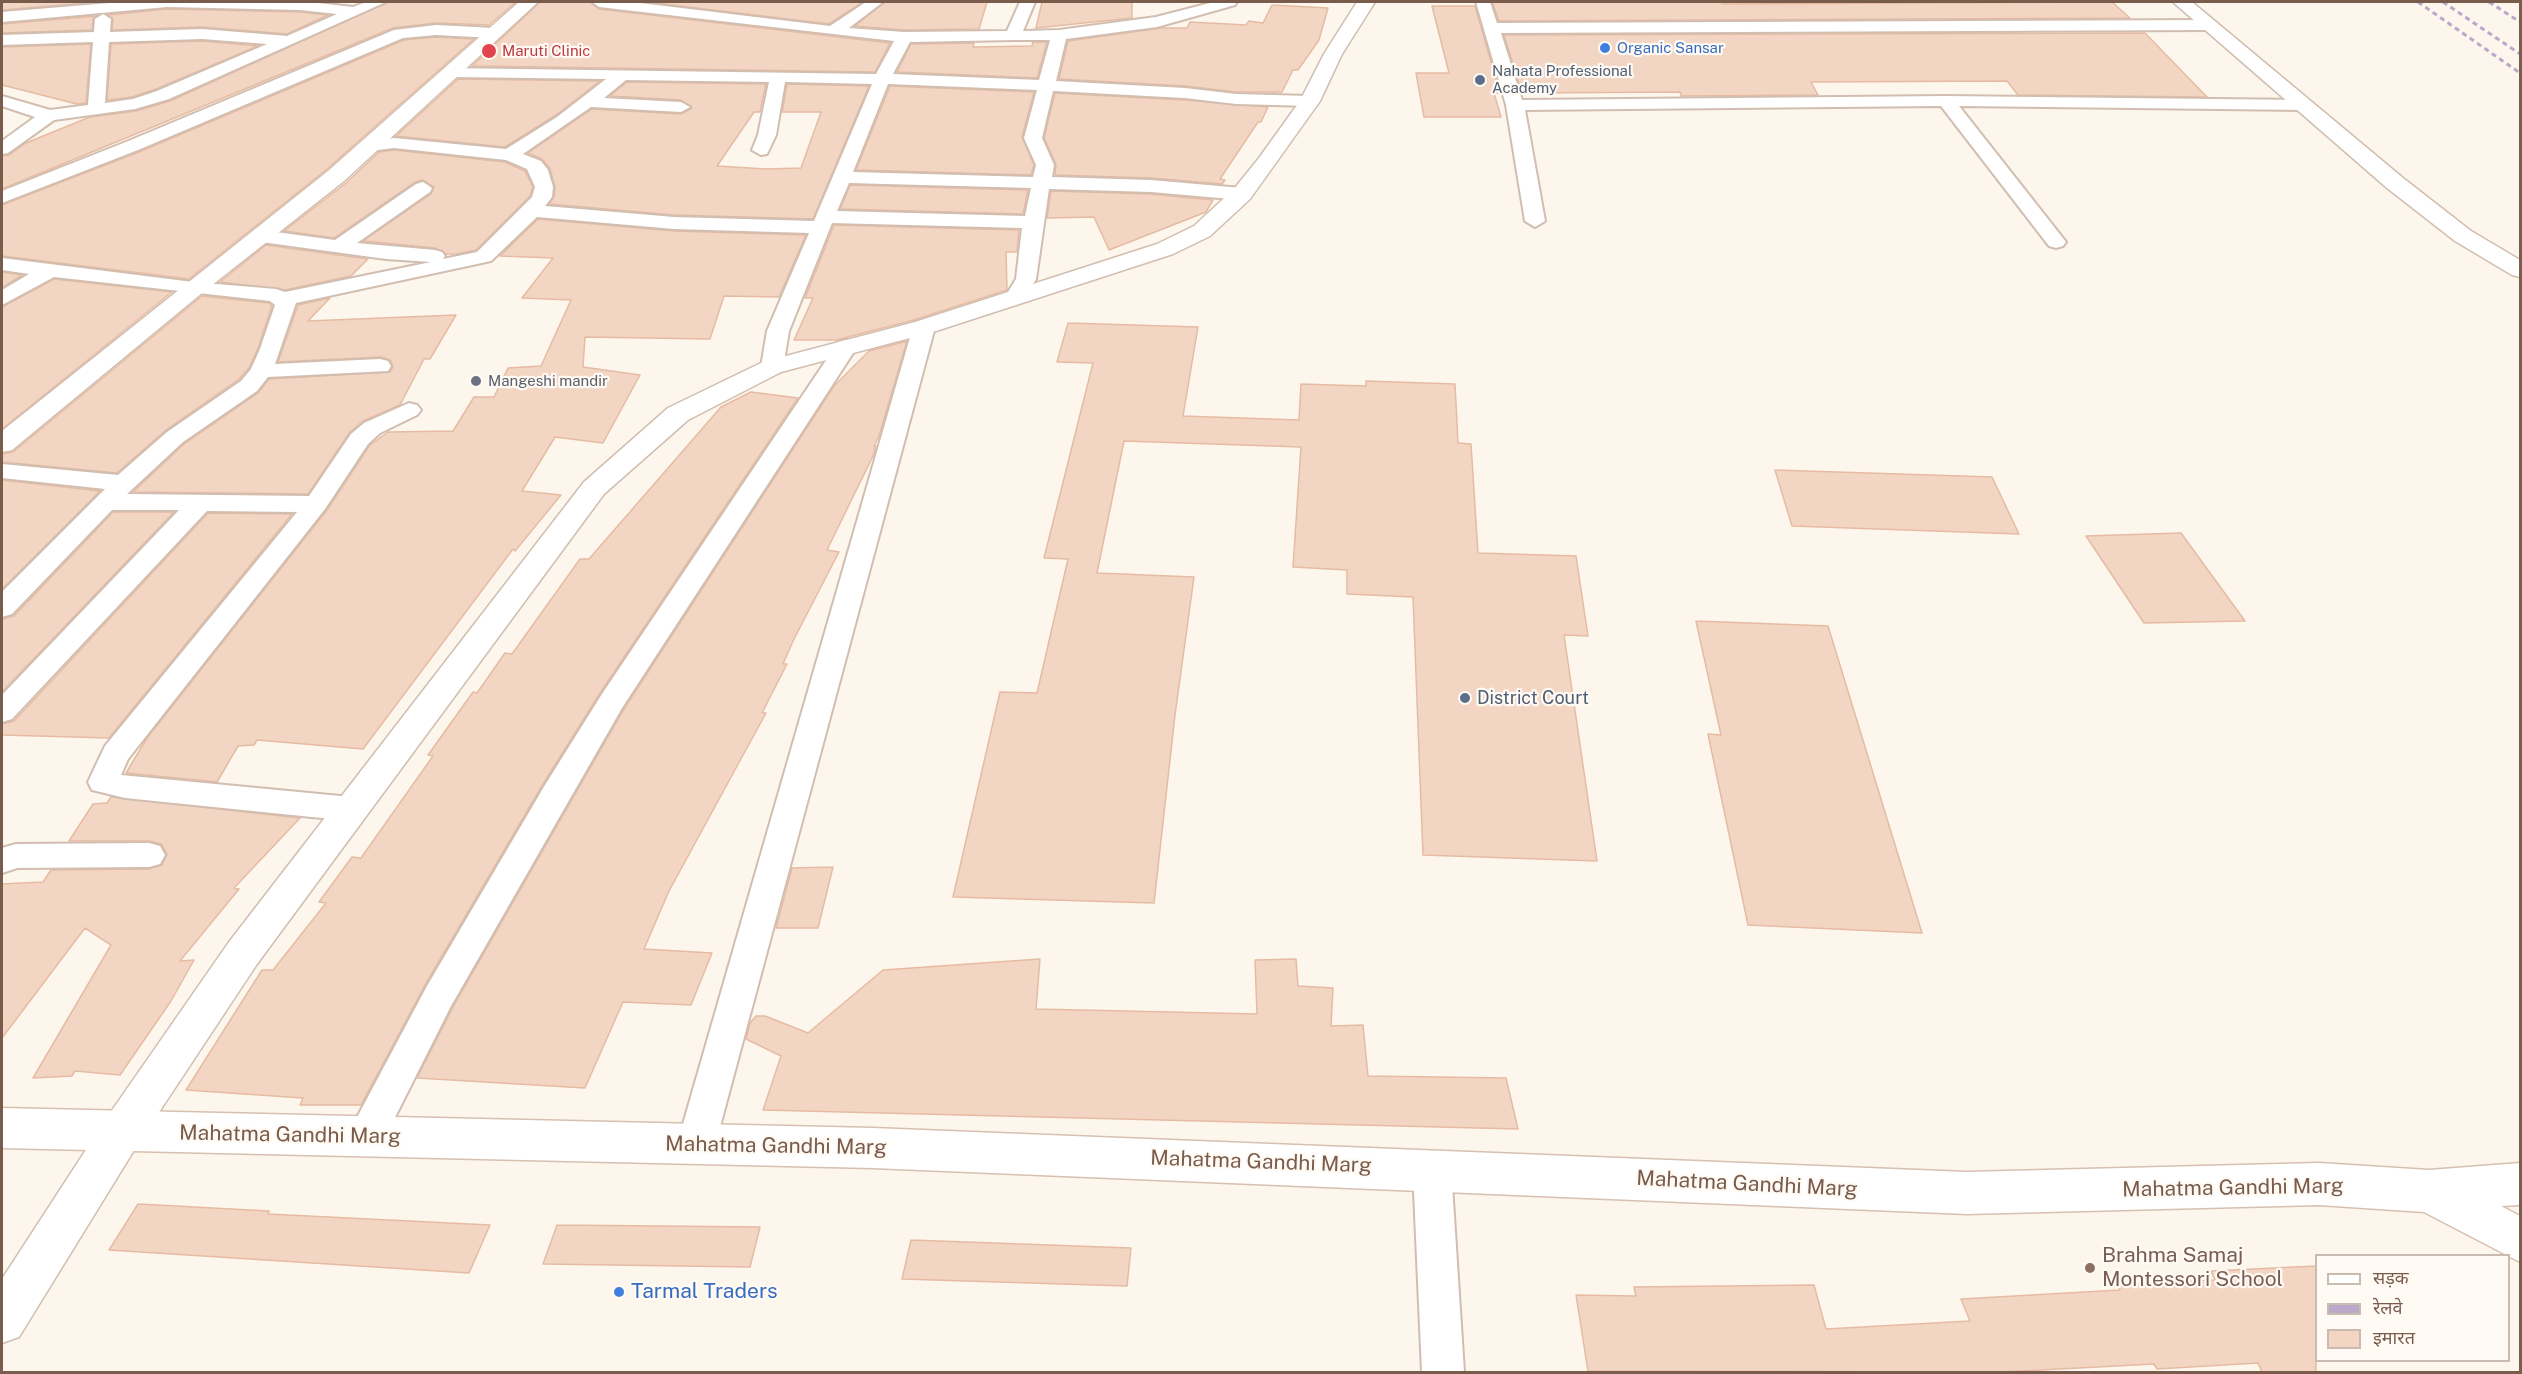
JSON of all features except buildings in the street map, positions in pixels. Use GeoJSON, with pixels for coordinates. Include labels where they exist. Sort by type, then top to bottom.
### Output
{"type":"FeatureCollection","features":[{"type":"Feature","properties":{"kind":"street"},"geometry":{"type":"LineString","coordinates":[[2,17],[104,5],[167,2],[300,5],[355,12]]}},
{"type":"Feature","properties":{"kind":"street"},"geometry":{"type":"LineString","coordinates":[[2,101],[49,116],[135,104],[163,95],[378,2]]}},
{"type":"Feature","properties":{"kind":"street"},"geometry":{"type":"LineString","coordinates":[[2,444],[370,146],[529,2]]}},
{"type":"Feature","properties":{"kind":"street"},"geometry":{"type":"LineString","coordinates":[[599,2],[659,4],[833,31],[904,37],[1059,35],[1157,22],[1230,2]]}},
{"type":"Feature","properties":{"kind":"street"},"geometry":{"type":"LineString","coordinates":[[833,31],[876,2]]}},
{"type":"Feature","properties":{"kind":"street"},"geometry":{"type":"LineString","coordinates":[[1013,36],[1027,2]]}},
{"type":"Feature","properties":{"kind":"street"},"geometry":{"type":"LineString","coordinates":[[1153,2],[1157,22]]}},
{"type":"Feature","properties":{"kind":"street"},"geometry":{"type":"LineString","coordinates":[[2,1320],[121,1133],[243,953],[594,488],[678,414],[772,367],[924,327],[1165,249],[1202,231],[1242,194],[1310,101],[1333,54],[1366,2]]}},
{"type":"Feature","properties":{"kind":"street"},"geometry":{"type":"LineString","coordinates":[[1483,2],[1515,105],[1535,221]]}},
{"type":"Feature","properties":{"kind":"street"},"geometry":{"type":"LineString","coordinates":[[2182,2],[2463,236],[2520,270]]}},
{"type":"Feature","properties":{"kind":"street"},"geometry":{"type":"LineString","coordinates":[[96,109],[104,5]]}},
{"type":"Feature","properties":{"kind":"street"},"geometry":{"type":"LineString","coordinates":[[1734,9],[1744,25]]}},
{"type":"Feature","properties":{"kind":"street"},"geometry":{"type":"LineString","coordinates":[[1490,27],[2209,24]]}},
{"type":"Feature","properties":{"kind":"street"},"geometry":{"type":"LineString","coordinates":[[2,197],[132,146],[400,33],[436,30],[494,33]]}},
{"type":"Feature","properties":{"kind":"street"},"geometry":{"type":"LineString","coordinates":[[2,40],[202,34],[289,41]]}},
{"type":"Feature","properties":{"kind":"street"},"geometry":{"type":"LineString","coordinates":[[1016,297],[1026,279],[1033,222],[1045,165],[1033,138],[1049,84],[1059,35]]}},
{"type":"Feature","properties":{"kind":"street"},"geometry":{"type":"LineString","coordinates":[[772,367],[778,331],[882,79],[904,37]]}},
{"type":"Feature","properties":{"kind":"street"},"geometry":{"type":"LineString","coordinates":[[452,72],[1049,84],[1236,99],[1310,101]]}},
{"type":"Feature","properties":{"kind":"street"},"geometry":{"type":"LineString","coordinates":[[509,155],[543,135],[622,75]]}},
{"type":"Feature","properties":{"kind":"street"},"geometry":{"type":"LineString","coordinates":[[761,150],[767,135],[778,77]]}},
{"type":"Feature","properties":{"kind":"street"},"geometry":{"type":"LineString","coordinates":[[1515,105],[1946,101],[2304,105]]}},
{"type":"Feature","properties":{"kind":"street"},"geometry":{"type":"LineString","coordinates":[[1946,101],[2056,242]]}},
{"type":"Feature","properties":{"kind":"street"},"geometry":{"type":"LineString","coordinates":[[588,102],[681,107]]}},
{"type":"Feature","properties":{"kind":"street"},"geometry":{"type":"LineString","coordinates":[[2,149],[49,116]]}},
{"type":"Feature","properties":{"kind":"street"},"geometry":{"type":"LineString","coordinates":[[2,264],[193,288],[276,295],[283,298],[482,263],[532,211],[542,196],[544,188],[539,170],[509,155],[394,143],[370,146]]}},
{"type":"Feature","properties":{"kind":"street"},"geometry":{"type":"LineString","coordinates":[[843,177],[1151,186],[1242,194]]}},
{"type":"Feature","properties":{"kind":"street"},"geometry":{"type":"LineString","coordinates":[[340,246],[423,188]]}},
{"type":"Feature","properties":{"kind":"street"},"geometry":{"type":"LineString","coordinates":[[532,211],[674,223],[1033,222]]}},
{"type":"Feature","properties":{"kind":"street"},"geometry":{"type":"LineString","coordinates":[[261,236],[482,263]]}},
{"type":"Feature","properties":{"kind":"street"},"geometry":{"type":"LineString","coordinates":[[2,298],[50,270]]}},
{"type":"Feature","properties":{"kind":"street"},"geometry":{"type":"LineString","coordinates":[[2,608],[124,483],[176,436],[249,386],[261,371],[286,304],[283,298]]}},
{"type":"Feature","properties":{"kind":"street"},"geometry":{"type":"LineString","coordinates":[[696,1145],[924,327]]}},
{"type":"Feature","properties":{"kind":"street"},"geometry":{"type":"LineString","coordinates":[[367,1135],[439,996],[556,793],[612,701],[846,347]]}},
{"type":"Feature","properties":{"kind":"street"},"geometry":{"type":"LineString","coordinates":[[261,371],[380,366]]}},
{"type":"Feature","properties":{"kind":"street"},"geometry":{"type":"LineString","coordinates":[[351,809],[227,795],[125,787],[103,782],[116,754],[316,504],[359,439],[372,428],[409,410]]}},
{"type":"Feature","properties":{"kind":"street"},"geometry":{"type":"LineString","coordinates":[[2,471],[124,483]]}},
{"type":"Feature","properties":{"kind":"street"},"geometry":{"type":"LineString","coordinates":[[106,502],[316,504]]}},
{"type":"Feature","properties":{"kind":"street"},"geometry":{"type":"LineString","coordinates":[[2,712],[200,503]]}},
{"type":"Feature","properties":{"kind":"street"},"geometry":{"type":"LineString","coordinates":[[2,861],[16,856],[149,855]]}},
{"type":"Feature","properties":{"kind":"street","name":"Mahatma Gandhi Marg"},"geometry":{"type":"LineString","coordinates":[[2,1128],[121,1133],[367,1135],[1432,1168],[1967,1193],[2319,1184],[2429,1191],[2520,1184]]}},
{"type":"Feature","properties":{"kind":"street"},"geometry":{"type":"LineString","coordinates":[[1432,1168],[1443,1372]]}},
{"type":"Feature","properties":{"kind":"street"},"geometry":{"type":"LineString","coordinates":[[2429,1191],[2520,1240]]}},
{"type":"Feature","properties":{"kind":"railway"},"geometry":{"type":"LineString","coordinates":[[2418,2],[2520,73]]}},
{"type":"Feature","properties":{"kind":"railway"},"geometry":{"type":"LineString","coordinates":[[2443,2],[2520,54]]}},
{"type":"Feature","properties":{"kind":"railway"},"geometry":{"type":"LineString","coordinates":[[2489,2],[2520,22]]}},
{"type":"Feature","properties":{"kind":"place","name":"Organic Sansar"},"geometry":{"type":"Point","coordinates":[1605,48]}},
{"type":"Feature","properties":{"kind":"place","name":"Maruti Clinic"},"geometry":{"type":"Point","coordinates":[489,51]}},
{"type":"Feature","properties":{"kind":"place","name":"Nahata Professional Academy"},"geometry":{"type":"Point","coordinates":[1480,80]}},
{"type":"Feature","properties":{"kind":"place","name":"Mangeshi mandir"},"geometry":{"type":"Point","coordinates":[476,381]}},
{"type":"Feature","properties":{"kind":"place","name":"District Court"},"geometry":{"type":"Point","coordinates":[1465,698]}},
{"type":"Feature","properties":{"kind":"place","name":"Brahma Samaj Montessori School"},"geometry":{"type":"Point","coordinates":[2090,1268]}},
{"type":"Feature","properties":{"kind":"place","name":"Tarmal Traders"},"geometry":{"type":"Point","coordinates":[619,1292]}}]}
